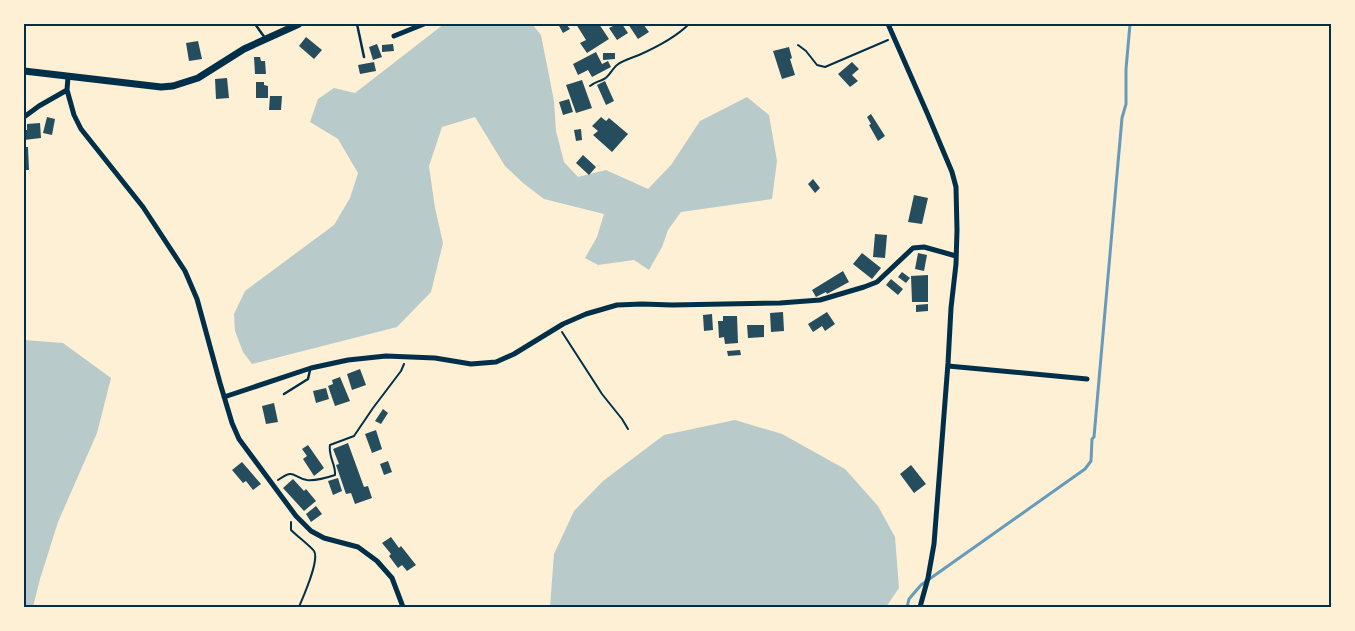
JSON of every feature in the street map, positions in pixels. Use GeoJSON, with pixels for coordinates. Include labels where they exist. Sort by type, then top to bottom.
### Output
{"type":"FeatureCollection","features":[{"type":"Feature","properties":{"kind":"street"},"geometry":{"type":"LineString","coordinates":[[24,71],[161,87],[174,86],[198,78],[244,49],[299,24]]}},
{"type":"Feature","properties":{"kind":"street"},"geometry":{"type":"LineString","coordinates":[[394,36],[424,24]]}},
{"type":"Feature","properties":{"kind":"street"},"geometry":{"type":"LineString","coordinates":[[888,24],[935,131],[952,172],[956,187],[956,256],[934,544],[928,578],[920,607]]}},
{"type":"Feature","properties":{"kind":"street"},"geometry":{"type":"LineString","coordinates":[[68,77],[67,90],[74,115],[81,129],[143,207],[185,270],[197,299],[224,397],[239,439],[296,516],[311,531],[324,538],[358,547],[377,561],[392,578],[403,607]]}},
{"type":"Feature","properties":{"kind":"street"},"geometry":{"type":"LineString","coordinates":[[24,117],[67,90]]}},
{"type":"Feature","properties":{"kind":"street"},"geometry":{"type":"LineString","coordinates":[[224,397],[311,368],[348,360],[386,356],[435,358],[471,364],[496,362],[514,354],[558,327],[586,314],[617,306],[642,304],[780,303],[820,300],[864,288],[876,282],[913,248],[924,247],[956,256]]}},
{"type":"Feature","properties":{"kind":"street"},"geometry":{"type":"LineString","coordinates":[[948,366],[1087,379]]}},
{"type":"Feature","properties":{"kind":"lane"},"geometry":{"type":"LineString","coordinates":[[255,24],[266,40]]}},
{"type":"Feature","properties":{"kind":"lane"},"geometry":{"type":"LineString","coordinates":[[356,24],[364,56]]}},
{"type":"Feature","properties":{"kind":"lane"},"geometry":{"type":"LineString","coordinates":[[284,394],[308,379],[311,368]]}},
{"type":"Feature","properties":{"kind":"path"},"geometry":{"type":"LineString","coordinates":[[590,86],[607,78],[608,74],[618,64],[663,44],[689,24]]}},
{"type":"Feature","properties":{"kind":"path"},"geometry":{"type":"LineString","coordinates":[[798,45],[806,51],[817,65],[825,67],[894,37]]}},
{"type":"Feature","properties":{"kind":"path"},"geometry":{"type":"LineString","coordinates":[[558,327],[628,430]]}},
{"type":"Feature","properties":{"kind":"path"},"geometry":{"type":"LineString","coordinates":[[272,484],[286,474],[293,473],[307,480],[335,475],[330,445],[354,436],[401,371],[406,357]]}},
{"type":"Feature","properties":{"kind":"path"},"geometry":{"type":"LineString","coordinates":[[296,516],[291,521],[291,530],[314,550],[316,555],[300,607]]}},
{"type":"Feature","properties":{"kind":"shaded area"},"geometry":{"type":"Polygon","coordinates":[[[444,24],[532,24],[541,35],[554,101],[556,131],[564,162],[578,177],[606,170],[648,189],[671,165],[700,121],[747,97],[769,115],[777,161],[772,199],[681,212],[668,230],[662,247],[649,270],[634,260],[598,265],[585,258],[597,237],[604,214],[544,199],[505,166],[475,117],[442,127],[429,166],[435,208],[443,243],[431,292],[397,327],[252,364],[243,352],[235,331],[234,314],[245,291],[334,225],[350,198],[358,173],[338,139],[310,122],[318,99],[334,88],[355,93],[444,24]]]}},
{"type":"Feature","properties":{"kind":"shaded area"},"geometry":{"type":"Polygon","coordinates":[[[24,340],[63,343],[111,378],[97,433],[58,522],[33,607],[24,607],[24,340]]]}},
{"type":"Feature","properties":{"kind":"shaded area"},"geometry":{"type":"Polygon","coordinates":[[[735,420],[782,434],[845,469],[878,506],[895,537],[899,588],[886,607],[550,607],[554,554],[574,511],[603,481],[664,435],[735,420]]]}},
{"type":"Feature","properties":{"kind":"building"},"geometry":{"type":"Polygon","coordinates":[[[558,24],[566,24],[570,29],[563,33],[558,24]]]}},
{"type":"Feature","properties":{"kind":"building"},"geometry":{"type":"Polygon","coordinates":[[[576,24],[599,24],[609,39],[587,53],[580,43],[586,40],[576,24]]]}},
{"type":"Feature","properties":{"kind":"building"},"geometry":{"type":"Polygon","coordinates":[[[614,24],[622,24],[628,33],[617,40],[609,28],[614,24]]]}},
{"type":"Feature","properties":{"kind":"building"},"geometry":{"type":"Polygon","coordinates":[[[628,24],[643,24],[649,32],[638,39],[628,24]]]}},
{"type":"Feature","properties":{"kind":"building"},"geometry":{"type":"Polygon","coordinates":[[[306,37],[322,50],[314,59],[299,46],[306,37]]]}},
{"type":"Feature","properties":{"kind":"building"},"geometry":{"type":"Polygon","coordinates":[[[198,41],[202,59],[189,61],[186,43],[198,41]]]}},
{"type":"Feature","properties":{"kind":"building"},"geometry":{"type":"Polygon","coordinates":[[[377,44],[382,57],[373,60],[369,47],[377,44]]]}},
{"type":"Feature","properties":{"kind":"building"},"geometry":{"type":"Polygon","coordinates":[[[393,44],[394,51],[382,52],[382,45],[393,44]]]}},
{"type":"Feature","properties":{"kind":"building"},"geometry":{"type":"Polygon","coordinates":[[[789,47],[792,58],[790,59],[795,75],[782,79],[773,51],[789,47]]]}},
{"type":"Feature","properties":{"kind":"building"},"geometry":{"type":"Polygon","coordinates":[[[596,52],[602,64],[608,61],[611,67],[592,77],[588,70],[578,75],[573,64],[596,52]]]}},
{"type":"Feature","properties":{"kind":"building"},"geometry":{"type":"Polygon","coordinates":[[[603,53],[615,53],[615,59],[603,60],[603,53]]]}},
{"type":"Feature","properties":{"kind":"building"},"geometry":{"type":"Polygon","coordinates":[[[254,57],[260,57],[261,61],[265,61],[266,74],[255,74],[254,57]]]}},
{"type":"Feature","properties":{"kind":"building"},"geometry":{"type":"Polygon","coordinates":[[[374,62],[376,71],[360,74],[358,65],[374,62]]]}},
{"type":"Feature","properties":{"kind":"building"},"geometry":{"type":"Polygon","coordinates":[[[852,62],[859,69],[852,75],[858,81],[850,87],[838,74],[852,62]]]}},
{"type":"Feature","properties":{"kind":"building"},"geometry":{"type":"Polygon","coordinates":[[[227,78],[229,98],[216,99],[215,79],[227,78]]]}},
{"type":"Feature","properties":{"kind":"building"},"geometry":{"type":"Polygon","coordinates":[[[582,80],[592,108],[576,113],[566,85],[582,80]]]}},
{"type":"Feature","properties":{"kind":"building"},"geometry":{"type":"Polygon","coordinates":[[[605,81],[614,101],[606,105],[597,85],[605,81]]]}},
{"type":"Feature","properties":{"kind":"building"},"geometry":{"type":"Polygon","coordinates":[[[256,82],[264,82],[264,85],[268,86],[268,98],[256,98],[256,82]]]}},
{"type":"Feature","properties":{"kind":"building"},"geometry":{"type":"Polygon","coordinates":[[[270,96],[282,96],[281,110],[269,110],[270,96]]]}},
{"type":"Feature","properties":{"kind":"building"},"geometry":{"type":"Polygon","coordinates":[[[569,99],[573,112],[563,115],[559,102],[569,99]]]}},
{"type":"Feature","properties":{"kind":"building"},"geometry":{"type":"Polygon","coordinates":[[[871,114],[885,136],[878,141],[869,125],[871,124],[867,117],[871,114]]]}},
{"type":"Feature","properties":{"kind":"building"},"geometry":{"type":"Polygon","coordinates":[[[47,117],[55,119],[52,135],[43,133],[47,117]]]}},
{"type":"Feature","properties":{"kind":"building"},"geometry":{"type":"Polygon","coordinates":[[[601,117],[606,121],[609,118],[628,134],[612,152],[593,135],[598,131],[592,126],[601,117]]]}},
{"type":"Feature","properties":{"kind":"building"},"geometry":{"type":"Polygon","coordinates":[[[40,123],[41,138],[24,140],[24,130],[27,130],[27,124],[40,123]]]}},
{"type":"Feature","properties":{"kind":"building"},"geometry":{"type":"Polygon","coordinates":[[[581,129],[582,140],[576,141],[574,130],[581,129]]]}},
{"type":"Feature","properties":{"kind":"building"},"geometry":{"type":"Polygon","coordinates":[[[24,147],[28,147],[29,170],[24,170],[24,147]]]}},
{"type":"Feature","properties":{"kind":"building"},"geometry":{"type":"Polygon","coordinates":[[[583,155],[596,167],[589,175],[576,163],[583,155]]]}},
{"type":"Feature","properties":{"kind":"building"},"geometry":{"type":"Polygon","coordinates":[[[813,179],[820,188],[815,193],[808,184],[813,179]]]}},
{"type":"Feature","properties":{"kind":"building"},"geometry":{"type":"Polygon","coordinates":[[[914,195],[928,198],[922,224],[908,222],[914,195]]]}},
{"type":"Feature","properties":{"kind":"building"},"geometry":{"type":"Polygon","coordinates":[[[875,234],[887,235],[885,258],[873,257],[875,234]]]}},
{"type":"Feature","properties":{"kind":"building"},"geometry":{"type":"Polygon","coordinates":[[[862,253],[881,268],[872,279],[853,264],[862,253]]]}},
{"type":"Feature","properties":{"kind":"building"},"geometry":{"type":"Polygon","coordinates":[[[918,253],[927,255],[924,271],[915,269],[918,253]]]}},
{"type":"Feature","properties":{"kind":"building"},"geometry":{"type":"Polygon","coordinates":[[[843,271],[849,282],[827,294],[826,292],[816,297],[812,290],[843,271]]]}},
{"type":"Feature","properties":{"kind":"building"},"geometry":{"type":"Polygon","coordinates":[[[902,272],[910,278],[906,283],[898,277],[902,272]]]}},
{"type":"Feature","properties":{"kind":"building"},"geometry":{"type":"Polygon","coordinates":[[[928,275],[928,302],[912,302],[911,276],[928,275]]]}},
{"type":"Feature","properties":{"kind":"building"},"geometry":{"type":"Polygon","coordinates":[[[891,279],[903,289],[898,295],[886,285],[891,279]]]}},
{"type":"Feature","properties":{"kind":"building"},"geometry":{"type":"Polygon","coordinates":[[[928,304],[928,311],[916,312],[916,305],[928,304]]]}},
{"type":"Feature","properties":{"kind":"building"},"geometry":{"type":"Polygon","coordinates":[[[783,312],[784,331],[771,332],[770,313],[783,312]]]}},
{"type":"Feature","properties":{"kind":"building"},"geometry":{"type":"Polygon","coordinates":[[[827,312],[835,324],[825,331],[822,326],[813,332],[808,324],[827,312]]]}},
{"type":"Feature","properties":{"kind":"building"},"geometry":{"type":"Polygon","coordinates":[[[712,314],[713,330],[704,331],[703,315],[712,314]]]}},
{"type":"Feature","properties":{"kind":"building"},"geometry":{"type":"Polygon","coordinates":[[[723,316],[737,316],[738,343],[725,344],[724,337],[719,338],[718,321],[723,321],[723,316]]]}},
{"type":"Feature","properties":{"kind":"building"},"geometry":{"type":"Polygon","coordinates":[[[747,325],[764,325],[764,337],[748,338],[747,325]]]}},
{"type":"Feature","properties":{"kind":"building"},"geometry":{"type":"Polygon","coordinates":[[[740,350],[741,355],[728,356],[727,351],[740,350]]]}},
{"type":"Feature","properties":{"kind":"building"},"geometry":{"type":"Polygon","coordinates":[[[360,369],[366,385],[352,390],[347,374],[360,369]]]}},
{"type":"Feature","properties":{"kind":"building"},"geometry":{"type":"Polygon","coordinates":[[[340,377],[350,401],[335,406],[328,386],[333,384],[332,380],[340,377]]]}},
{"type":"Feature","properties":{"kind":"building"},"geometry":{"type":"Polygon","coordinates":[[[326,388],[329,399],[316,403],[313,391],[326,388]]]}},
{"type":"Feature","properties":{"kind":"building"},"geometry":{"type":"Polygon","coordinates":[[[274,403],[278,422],[266,424],[262,406],[274,403]]]}},
{"type":"Feature","properties":{"kind":"building"},"geometry":{"type":"Polygon","coordinates":[[[383,409],[388,413],[381,424],[375,421],[383,409]]]}},
{"type":"Feature","properties":{"kind":"building"},"geometry":{"type":"Polygon","coordinates":[[[376,430],[382,449],[372,453],[365,434],[376,430]]]}},
{"type":"Feature","properties":{"kind":"building"},"geometry":{"type":"Polygon","coordinates":[[[348,443],[364,487],[368,486],[372,498],[355,504],[351,493],[346,494],[336,465],[339,464],[333,449],[348,443]]]}},
{"type":"Feature","properties":{"kind":"building"},"geometry":{"type":"Polygon","coordinates":[[[308,445],[324,468],[314,476],[303,459],[307,456],[302,449],[308,445]]]}},
{"type":"Feature","properties":{"kind":"building"},"geometry":{"type":"Polygon","coordinates":[[[388,461],[392,472],[384,475],[380,464],[388,461]]]}},
{"type":"Feature","properties":{"kind":"building"},"geometry":{"type":"Polygon","coordinates":[[[242,462],[261,484],[253,490],[246,481],[243,483],[232,470],[242,462]]]}},
{"type":"Feature","properties":{"kind":"building"},"geometry":{"type":"Polygon","coordinates":[[[911,465],[926,484],[914,493],[900,474],[911,465]]]}},
{"type":"Feature","properties":{"kind":"building"},"geometry":{"type":"Polygon","coordinates":[[[338,478],[342,491],[333,495],[328,481],[338,478]]]}},
{"type":"Feature","properties":{"kind":"building"},"geometry":{"type":"Polygon","coordinates":[[[293,479],[304,491],[306,489],[316,501],[304,511],[283,488],[293,479]]]}},
{"type":"Feature","properties":{"kind":"building"},"geometry":{"type":"Polygon","coordinates":[[[316,506],[322,514],[311,522],[306,514],[316,506]]]}},
{"type":"Feature","properties":{"kind":"building"},"geometry":{"type":"Polygon","coordinates":[[[391,537],[416,565],[407,571],[402,565],[398,568],[389,556],[391,554],[382,543],[391,537]]]}},
{"type":"Feature","properties":{"kind":"waterway"},"geometry":{"type":"LineString","coordinates":[[907,607],[909,599],[921,585],[1085,469],[1091,461],[1122,118],[1126,104],[1126,69],[1130,24]]}}]}
